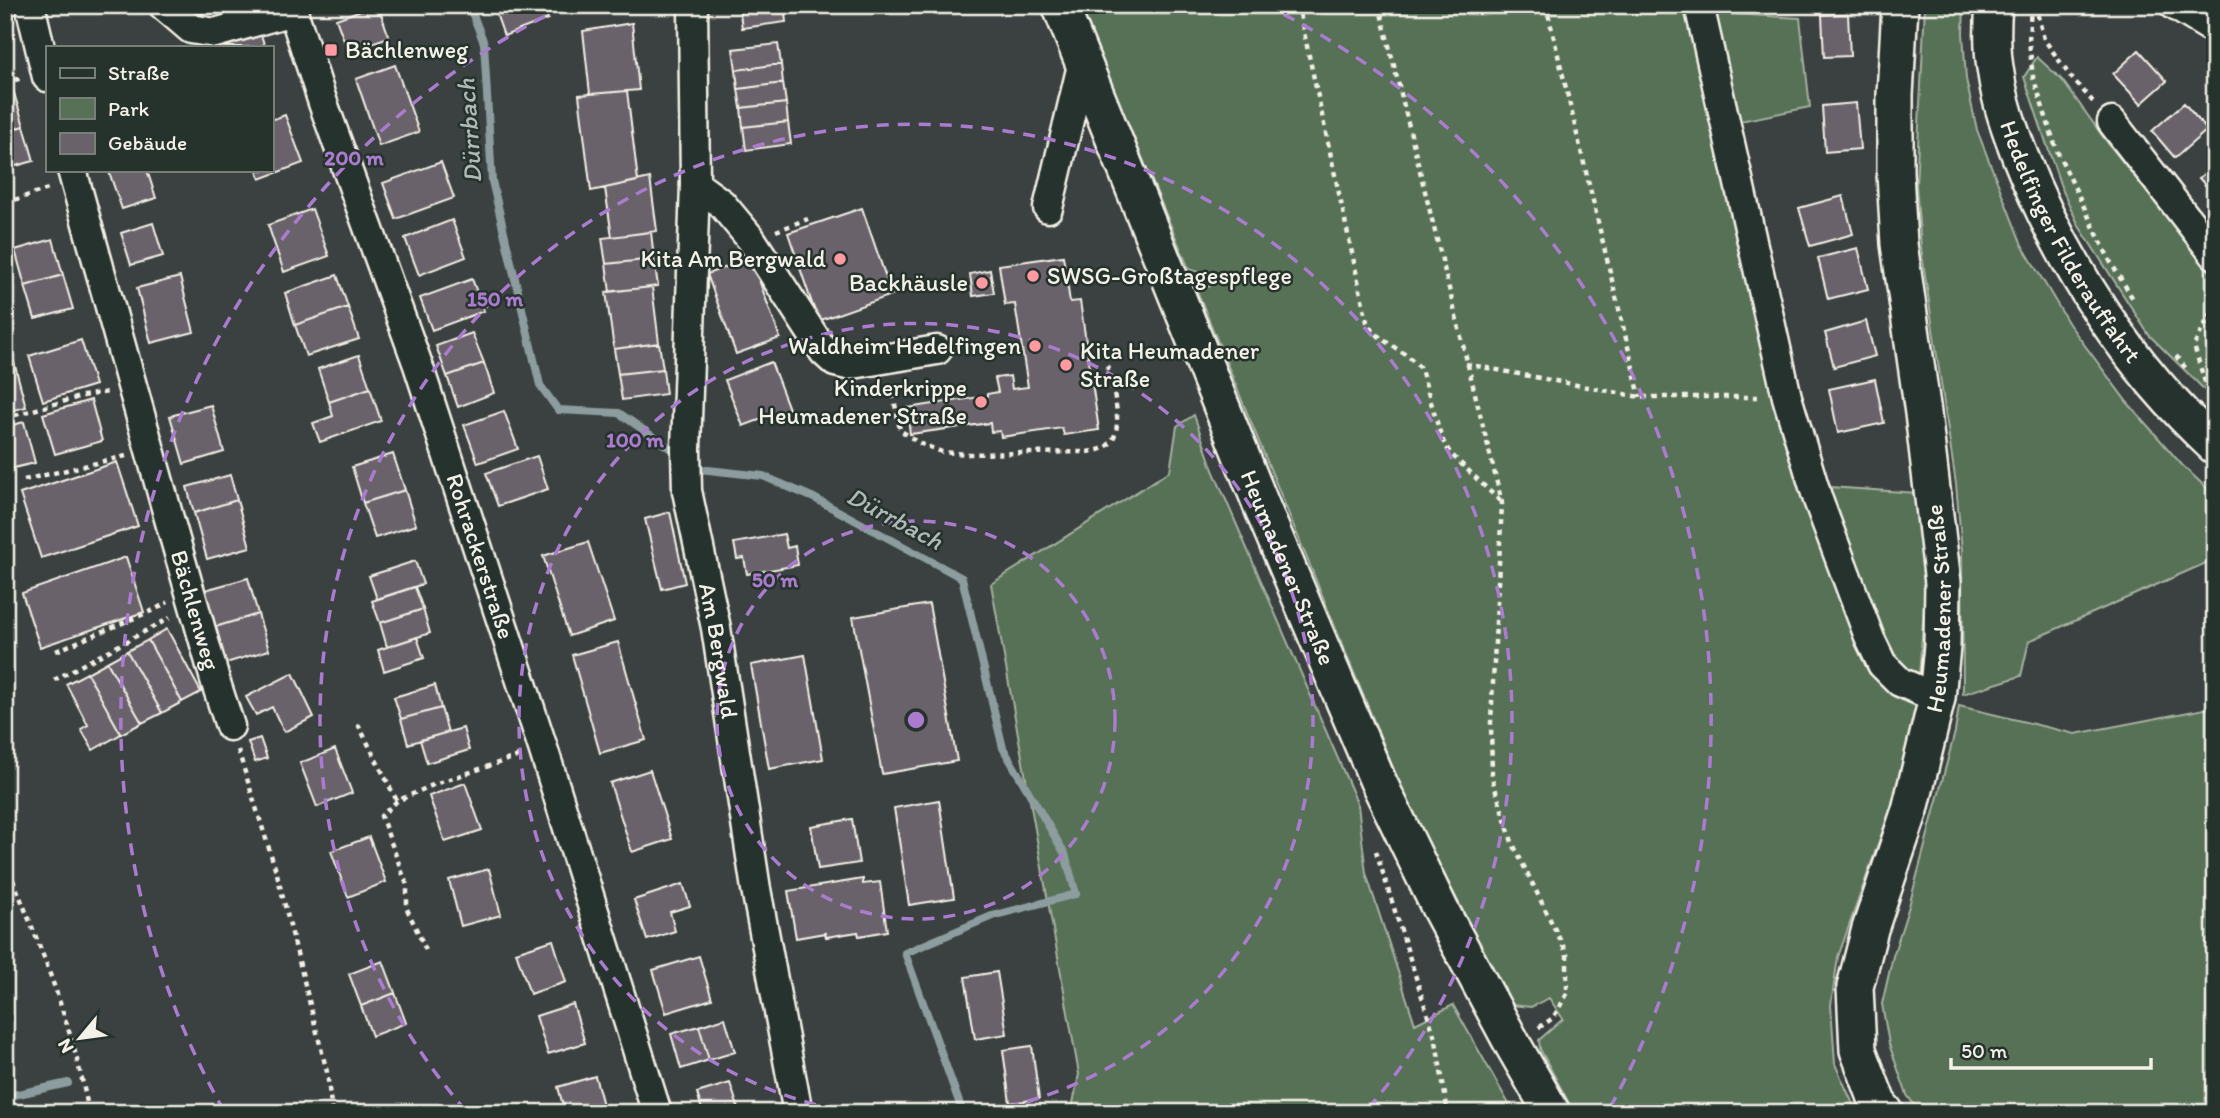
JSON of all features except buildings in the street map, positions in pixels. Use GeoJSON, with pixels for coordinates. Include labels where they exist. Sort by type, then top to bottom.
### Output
{"type":"FeatureCollection","features":[{"type":"Feature","properties":{"kind":"main road","name":"Heumadener Straße"},"geometry":{"type":"LineString","coordinates":[[1060,5],[1264,512],[1377,779],[1440,909],[1552,1113]]}},
{"type":"Feature","properties":{"kind":"main road","name":"Heumadener Straße"},"geometry":{"type":"LineString","coordinates":[[1886,1113],[1878,1103],[1858,1050],[1855,987],[1870,929],[1910,810],[1937,698],[1942,646],[1943,583],[1899,244],[1895,173],[1895,94],[1900,5]]}},
{"type":"Feature","properties":{"kind":"main road","name":"Hedelfinger Filderauffahrt"},"geometry":{"type":"LineString","coordinates":[[1994,5],[1992,28],[1996,75],[2007,121],[2031,182],[2053,227],[2096,303],[2147,374],[2215,446]]}},
{"type":"Feature","properties":{"kind":"street"},"geometry":{"type":"LineString","coordinates":[[30,5],[46,73]]}},
{"type":"Feature","properties":{"kind":"street"},"geometry":{"type":"LineString","coordinates":[[163,5],[191,29],[215,33],[292,8]]}},
{"type":"Feature","properties":{"kind":"street","name":"Am Bergwald"},"geometry":{"type":"LineString","coordinates":[[693,5],[695,184],[687,491],[716,628],[756,889],[798,1113]]}},
{"type":"Feature","properties":{"kind":"street"},"geometry":{"type":"LineString","coordinates":[[1699,5],[1787,397],[1818,500],[1882,663],[1900,682],[1937,698]]}},
{"type":"Feature","properties":{"kind":"street"},"geometry":{"type":"LineString","coordinates":[[2174,5],[2215,30]]}},
{"type":"Feature","properties":{"kind":"street","name":"Rohrackerstraße"},"geometry":{"type":"LineString","coordinates":[[292,8],[323,103],[414,353],[543,748],[657,1113]]}},
{"type":"Feature","properties":{"kind":"street"},"geometry":{"type":"LineString","coordinates":[[1048,208],[1083,61]]}},
{"type":"Feature","properties":{"kind":"street"},"geometry":{"type":"LineString","coordinates":[[2112,122],[2215,255]]}},
{"type":"Feature","properties":{"kind":"street","name":"Bächlenweg"},"geometry":{"type":"LineString","coordinates":[[74,175],[230,726]]}},
{"type":"Feature","properties":{"kind":"street"},"geometry":{"type":"LineString","coordinates":[[695,184],[722,203],[751,239],[824,352],[835,362],[847,365],[937,349]]}},
{"type":"Feature","properties":{"kind":"path"},"geometry":{"type":"LineString","coordinates":[[1298,5],[1367,322],[1373,333],[1414,360],[1421,369],[1442,439],[1450,453],[1502,503]]}},
{"type":"Feature","properties":{"kind":"path"},"geometry":{"type":"LineString","coordinates":[[1379,5],[1502,503],[1490,722],[1492,778],[1513,842],[1567,954],[1567,995],[1553,1018],[1513,1045]]}},
{"type":"Feature","properties":{"kind":"path"},"geometry":{"type":"LineString","coordinates":[[1546,5],[1640,397]]}},
{"type":"Feature","properties":{"kind":"path"},"geometry":{"type":"LineString","coordinates":[[2033,5],[2044,39],[2070,76],[2112,122]]}},
{"type":"Feature","properties":{"kind":"path"},"geometry":{"type":"LineString","coordinates":[[2033,5],[2029,40],[2033,77],[2057,151],[2111,263],[2140,310]]}},
{"type":"Feature","properties":{"kind":"path"},"geometry":{"type":"LineString","coordinates":[[5,203],[74,175]]}},
{"type":"Feature","properties":{"kind":"path"},"geometry":{"type":"LineString","coordinates":[[5,241],[11,264],[5,264]]}},
{"type":"Feature","properties":{"kind":"path"},"geometry":{"type":"LineString","coordinates":[[5,273],[12,299],[5,302]]}},
{"type":"Feature","properties":{"kind":"path"},"geometry":{"type":"LineString","coordinates":[[2208,392],[2194,346],[2215,304]]}},
{"type":"Feature","properties":{"kind":"path"},"geometry":{"type":"LineString","coordinates":[[2170,350],[2193,375]]}},
{"type":"Feature","properties":{"kind":"path"},"geometry":{"type":"LineString","coordinates":[[886,359],[900,430],[919,443],[942,452],[968,454],[1084,452],[1100,450],[1108,445],[1117,431],[1117,417],[1107,365]]}},
{"type":"Feature","properties":{"kind":"path"},"geometry":{"type":"LineString","coordinates":[[1466,364],[1640,397],[1787,397]]}},
{"type":"Feature","properties":{"kind":"path"},"geometry":{"type":"LineString","coordinates":[[2200,384],[2215,399]]}},
{"type":"Feature","properties":{"kind":"path"},"geometry":{"type":"LineString","coordinates":[[5,418],[83,396],[133,388]]}},
{"type":"Feature","properties":{"kind":"path"},"geometry":{"type":"LineString","coordinates":[[24,480],[150,450]]}},
{"type":"Feature","properties":{"kind":"path"},"geometry":{"type":"LineString","coordinates":[[56,651],[156,609],[190,589]]}},
{"type":"Feature","properties":{"kind":"path"},"geometry":{"type":"LineString","coordinates":[[54,680],[173,616]]}},
{"type":"Feature","properties":{"kind":"path"},"geometry":{"type":"LineString","coordinates":[[358,724],[397,801]]}},
{"type":"Feature","properties":{"kind":"path"},"geometry":{"type":"LineString","coordinates":[[230,726],[277,874],[327,1072],[332,1113]]}},
{"type":"Feature","properties":{"kind":"path"},"geometry":{"type":"LineString","coordinates":[[426,950],[407,909],[407,885],[381,816],[397,801],[435,784],[543,748]]}},
{"type":"Feature","properties":{"kind":"path"},"geometry":{"type":"LineString","coordinates":[[1375,850],[1436,1041],[1448,1113]]}},
{"type":"Feature","properties":{"kind":"path"},"geometry":{"type":"LineString","coordinates":[[5,861],[51,977],[83,1078],[89,1113]]}},
{"type":"Feature","properties":{"kind":"green space"},"geometry":{"type":"Polygon","coordinates":[[[1078,5],[1699,5],[1701,12],[1800,18],[1810,107],[1725,124],[1815,486],[1917,493],[1925,593],[1917,705],[1901,779],[1838,957],[1831,1005],[1835,1064],[1857,1113],[1574,1113],[1540,1049],[1539,1040],[1563,1019],[1549,998],[1531,1007],[1511,1005],[1408,804],[1197,291],[1225,280],[1189,269],[1078,5]]]}},
{"type":"Feature","properties":{"kind":"green space"},"geometry":{"type":"Polygon","coordinates":[[[1925,5],[1964,5],[1966,79],[1977,130],[2022,245],[2069,324],[2127,402],[2182,465],[2215,496],[2215,559],[2029,641],[2021,676],[1963,694],[1962,551],[1956,484],[1921,248],[1916,185],[1925,5]]]}},
{"type":"Feature","properties":{"kind":"green space"},"geometry":{"type":"Polygon","coordinates":[[[2037,57],[2062,80],[2107,142],[2215,278],[2215,400],[2149,335],[2079,226],[2061,187],[2024,77],[2037,57]]]}},
{"type":"Feature","properties":{"kind":"green space"},"geometry":{"type":"Polygon","coordinates":[[[1194,415],[1213,470],[1358,805],[1366,873],[1415,1024],[1453,1005],[1514,1113],[1071,1113],[1079,1074],[991,584],[1170,471],[1177,426],[1194,415]]]}},
{"type":"Feature","properties":{"kind":"green space"},"geometry":{"type":"Polygon","coordinates":[[[1959,706],[2075,734],[2215,707],[2215,1113],[1920,1113],[1907,1095],[1889,1044],[1882,1004],[1955,732],[1959,706]]]}},
{"type":"Feature","properties":{"kind":"waterway","name":"Dürrbach"},"geometry":{"type":"LineString","coordinates":[[469,5],[484,43],[492,181],[540,385],[558,410],[619,413],[681,456]]}},
{"type":"Feature","properties":{"kind":"waterway","name":"Dürrbach"},"geometry":{"type":"LineString","coordinates":[[692,464],[699,469],[763,476],[814,498],[962,578],[1003,748],[1065,854],[1076,894],[992,916],[905,953],[963,1113]]}},
{"type":"Feature","properties":{"kind":"waterway"},"geometry":{"type":"LineString","coordinates":[[5,1097],[68,1083]]}},
{"type":"Feature","properties":{"kind":"place","name":"Bächlenweg"},"geometry":{"type":"Point","coordinates":[331,50]}},
{"type":"Feature","properties":{"kind":"place","name":"Kita Am Bergwald"},"geometry":{"type":"Point","coordinates":[840,259]}},
{"type":"Feature","properties":{"kind":"place","name":"SWSG-Großtagespflege"},"geometry":{"type":"Point","coordinates":[1033,276]}},
{"type":"Feature","properties":{"kind":"place","name":"Backhäusle"},"geometry":{"type":"Point","coordinates":[982,283]}},
{"type":"Feature","properties":{"kind":"place","name":"Waldheim Hedelfingen"},"geometry":{"type":"Point","coordinates":[1035,346]}},
{"type":"Feature","properties":{"kind":"place","name":"Kita Heumadener Straße"},"geometry":{"type":"Point","coordinates":[1066,365]}},
{"type":"Feature","properties":{"kind":"place","name":"Kinderkrippe Heumadener Straße"},"geometry":{"type":"Point","coordinates":[981,402]}}]}
